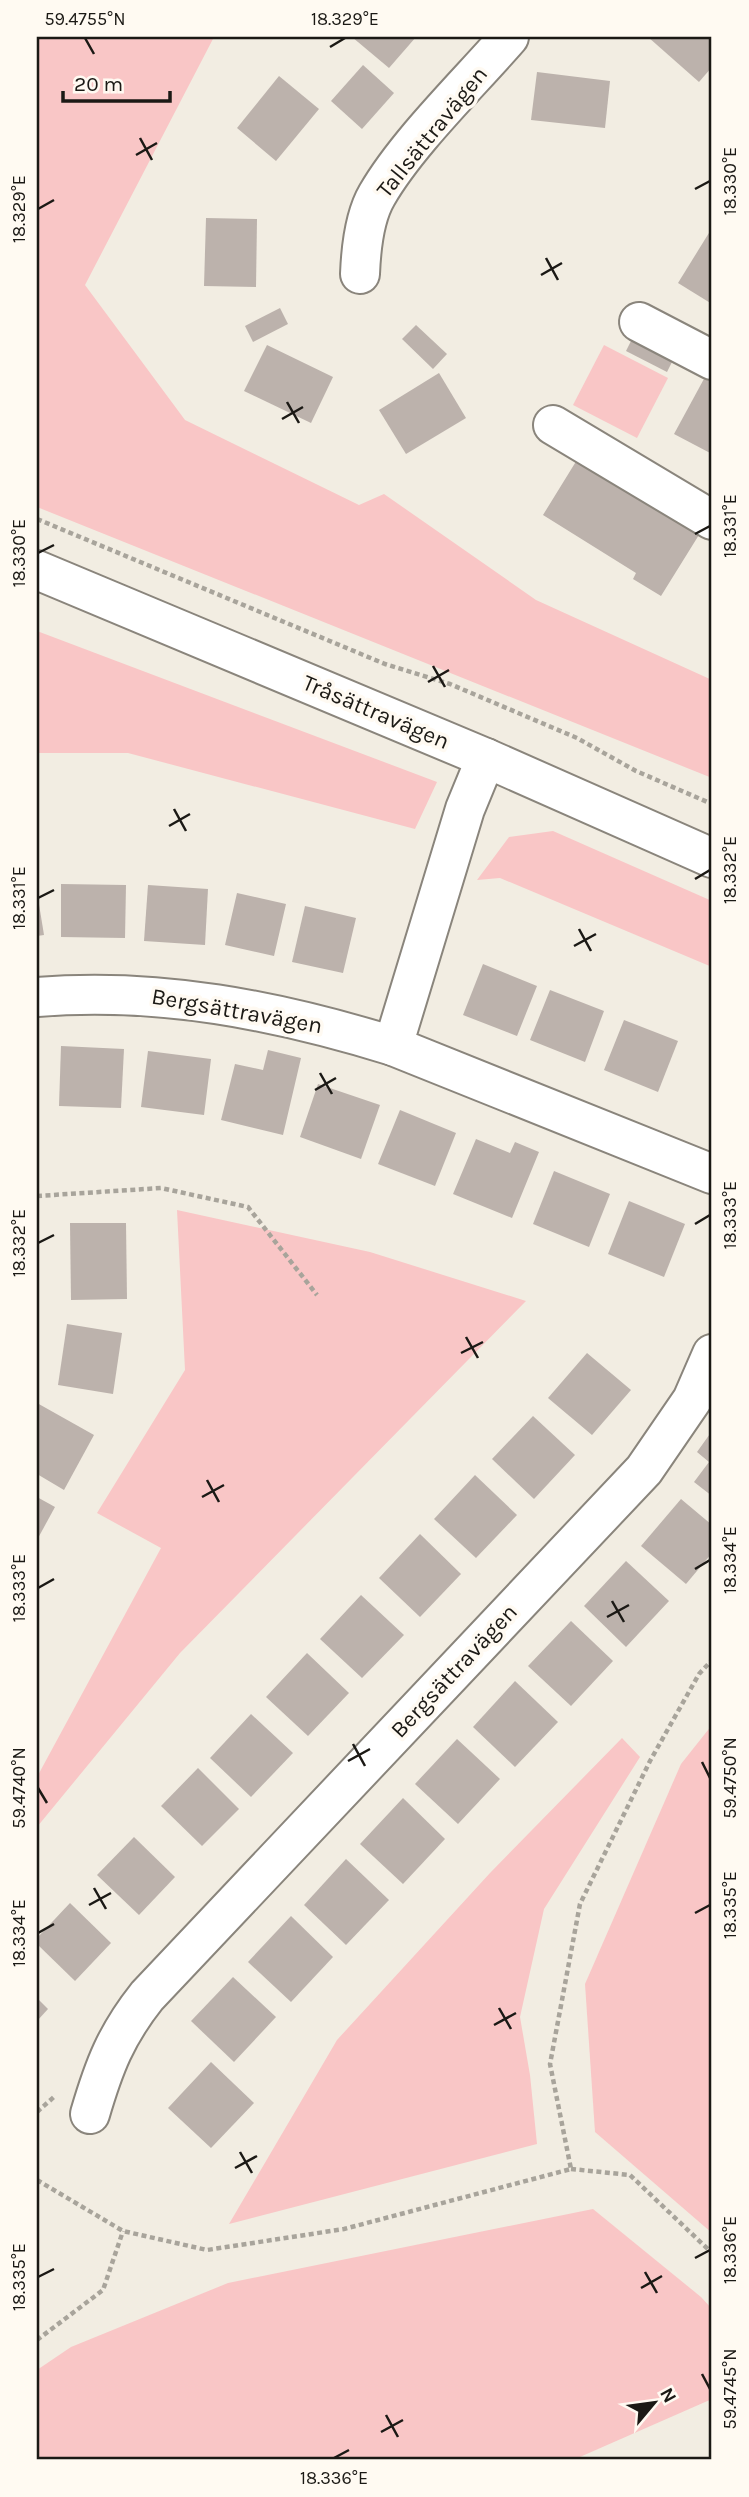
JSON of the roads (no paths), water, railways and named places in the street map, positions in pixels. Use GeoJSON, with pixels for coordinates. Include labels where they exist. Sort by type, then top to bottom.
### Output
{"type":"FeatureCollection","features":[{"type":"Feature","properties":{"kind":"street","name":"Tallsättravägen"},"geometry":{"type":"LineString","coordinates":[[360,274],[368,218],[377,196],[411,151],[509,37]]}},
{"type":"Feature","properties":{"kind":"street"},"geometry":{"type":"LineString","coordinates":[[639,322],[712,360]]}},
{"type":"Feature","properties":{"kind":"street"},"geometry":{"type":"LineString","coordinates":[[554,425],[712,520]]}},
{"type":"Feature","properties":{"kind":"street","name":"Tråsättravägen"},"geometry":{"type":"LineString","coordinates":[[37,570],[486,758],[712,858]]}},
{"type":"Feature","properties":{"kind":"street"},"geometry":{"type":"LineString","coordinates":[[393,1046],[465,808],[486,758]]}},
{"type":"Feature","properties":{"kind":"street","name":"Bergsättravägen"},"geometry":{"type":"LineString","coordinates":[[37,997],[85,993],[181,998],[262,1012],[393,1046],[712,1174]]}},
{"type":"Feature","properties":{"kind":"street","name":"Bergsättravägen"},"geometry":{"type":"LineString","coordinates":[[90,2114],[105,2062],[123,2025],[147,1996],[644,1470],[672,1434],[692,1400],[712,1354]]}}]}
